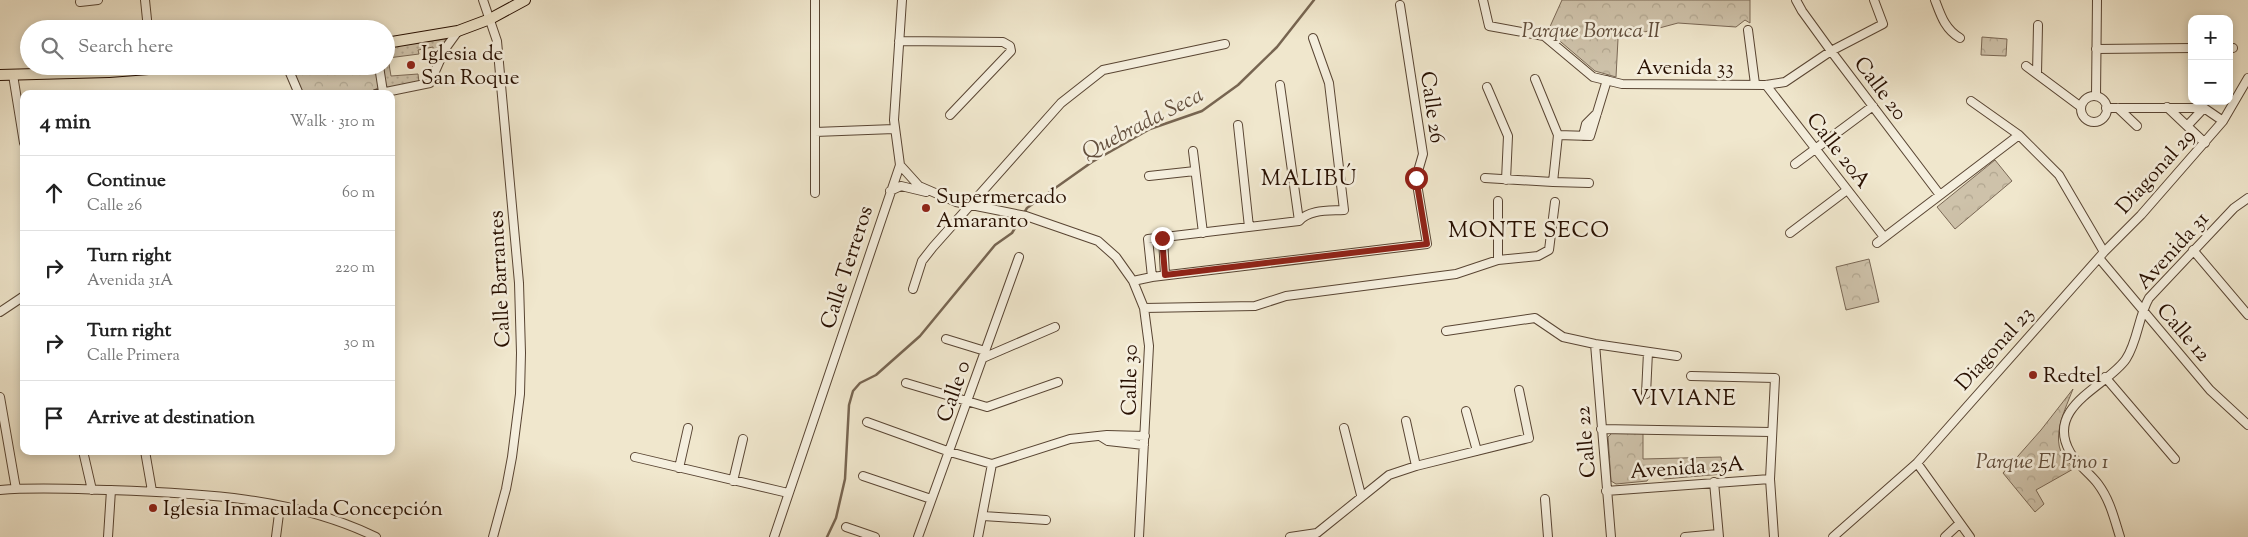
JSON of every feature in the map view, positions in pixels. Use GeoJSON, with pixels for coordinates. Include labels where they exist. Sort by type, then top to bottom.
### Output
{"type":"FeatureCollection","features":[{"type":"Feature","properties":{"kind":"main road"},"geometry":{"type":"LineString","coordinates":[[395,42],[458,31],[490,19],[525,0]]}},
{"type":"Feature","properties":{"kind":"main road"},"geometry":{"type":"LineString","coordinates":[[0,75],[20,75]]}},
{"type":"Feature","properties":{"kind":"street"},"geometry":{"type":"LineString","coordinates":[[80,2],[98,0]]}},
{"type":"Feature","properties":{"kind":"street"},"geometry":{"type":"LineString","coordinates":[[145,0],[147,20]]}},
{"type":"Feature","properties":{"kind":"street","name":"Calle Barrantes"},"geometry":{"type":"LineString","coordinates":[[483,0],[497,42],[520,315],[518,422],[506,489],[493,537]]}},
{"type":"Feature","properties":{"kind":"street"},"geometry":{"type":"LineString","coordinates":[[815,0],[815,193]]}},
{"type":"Feature","properties":{"kind":"street"},"geometry":{"type":"LineString","coordinates":[[902,0],[894,129],[900,165],[919,186],[934,194]]}},
{"type":"Feature","properties":{"kind":"street","name":"Avenida 33"},"geometry":{"type":"LineString","coordinates":[[1483,0],[1489,26],[1544,36],[1593,77],[1636,85],[1766,85],[1785,82],[1831,51],[1883,24],[1874,0]]}},
{"type":"Feature","properties":{"kind":"street","name":"Calle 20"},"geometry":{"type":"LineString","coordinates":[[1796,0],[1831,51],[1940,195]]}},
{"type":"Feature","properties":{"kind":"street"},"geometry":{"type":"LineString","coordinates":[[1934,0],[1944,25],[1951,33],[1960,38]]}},
{"type":"Feature","properties":{"kind":"street"},"geometry":{"type":"LineString","coordinates":[[2096,0],[2096,96]]}},
{"type":"Feature","properties":{"kind":"street","name":"Calle 26"},"geometry":{"type":"LineString","coordinates":[[1165,275],[1427,244],[1416,178],[1422,154],[1400,5]]}},
{"type":"Feature","properties":{"kind":"street"},"geometry":{"type":"LineString","coordinates":[[2037,74],[2038,25]]}},
{"type":"Feature","properties":{"kind":"street"},"geometry":{"type":"LineString","coordinates":[[1748,30],[1755,84]]}},
{"type":"Feature","properties":{"kind":"street"},"geometry":{"type":"LineString","coordinates":[[394,90],[430,83],[445,48],[458,31]]}},
{"type":"Feature","properties":{"kind":"street"},"geometry":{"type":"LineString","coordinates":[[1152,277],[1148,239],[1299,220],[1305,214],[1312,212],[1344,210],[1329,84],[1313,38]]}},
{"type":"Feature","properties":{"kind":"street"},"geometry":{"type":"LineString","coordinates":[[899,41],[1003,42],[1010,46],[1011,51],[950,115]]}},
{"type":"Feature","properties":{"kind":"street"},"geometry":{"type":"LineString","coordinates":[[912,289],[922,261],[970,205],[1061,103],[1103,70],[1225,44]]}},
{"type":"Feature","properties":{"kind":"street"},"geometry":{"type":"LineString","coordinates":[[2096,49],[2188,48]]}},
{"type":"Feature","properties":{"kind":"street"},"geometry":{"type":"LineString","coordinates":[[2026,66],[2081,107]]}},
{"type":"Feature","properties":{"kind":"street"},"geometry":{"type":"LineString","coordinates":[[13,75],[20,118]]}},
{"type":"Feature","properties":{"kind":"street"},"geometry":{"type":"LineString","coordinates":[[291,75],[297,90]]}},
{"type":"Feature","properties":{"kind":"street"},"geometry":{"type":"LineString","coordinates":[[379,75],[379,90]]}},
{"type":"Feature","properties":{"kind":"street","name":"Diagonal 29"},"geometry":{"type":"LineString","coordinates":[[2101,255],[2141,215],[2205,143],[2223,121],[2248,78]]}},
{"type":"Feature","properties":{"kind":"street"},"geometry":{"type":"LineString","coordinates":[[1535,79],[1558,135],[1553,182]]}},
{"type":"Feature","properties":{"kind":"street"},"geometry":{"type":"LineString","coordinates":[[1558,135],[1582,136],[1586,124],[1597,113],[1607,80]]}},
{"type":"Feature","properties":{"kind":"street"},"geometry":{"type":"LineString","coordinates":[[1280,85],[1299,220]]}},
{"type":"Feature","properties":{"kind":"street","name":"Calle 20A"},"geometry":{"type":"LineString","coordinates":[[1766,85],[1884,238]]}},
{"type":"Feature","properties":{"kind":"street"},"geometry":{"type":"LineString","coordinates":[[1487,87],[1508,136],[1506,180]]}},
{"type":"Feature","properties":{"kind":"street"},"geometry":{"type":"LineString","coordinates":[[2096,96],[2103,100],[2106,108],[2104,116],[2093,121],[2082,115],[2081,107],[2085,100],[2096,96]]}},
{"type":"Feature","properties":{"kind":"street","name":"Calle 12"},"geometry":{"type":"LineString","coordinates":[[1971,101],[2019,135],[2059,175],[2101,255],[2142,310],[2210,390],[2248,425]]}},
{"type":"Feature","properties":{"kind":"street"},"geometry":{"type":"LineString","coordinates":[[1795,164],[1873,106]]}},
{"type":"Feature","properties":{"kind":"street"},"geometry":{"type":"LineString","coordinates":[[2167,107],[2205,143]]}},
{"type":"Feature","properties":{"kind":"street"},"geometry":{"type":"LineString","coordinates":[[2106,108],[2204,108],[2223,121]]}},
{"type":"Feature","properties":{"kind":"street"},"geometry":{"type":"LineString","coordinates":[[2118,108],[2137,126]]}},
{"type":"Feature","properties":{"kind":"street"},"geometry":{"type":"LineString","coordinates":[[2187,126],[2204,108]]}},
{"type":"Feature","properties":{"kind":"street"},"geometry":{"type":"LineString","coordinates":[[1238,125],[1250,227]]}},
{"type":"Feature","properties":{"kind":"street"},"geometry":{"type":"LineString","coordinates":[[815,132],[894,129]]}},
{"type":"Feature","properties":{"kind":"street"},"geometry":{"type":"LineString","coordinates":[[1877,243],[2019,135]]}},
{"type":"Feature","properties":{"kind":"street"},"geometry":{"type":"LineString","coordinates":[[1193,151],[1203,232]]}},
{"type":"Feature","properties":{"kind":"street","name":"Calle Terreros"},"geometry":{"type":"LineString","coordinates":[[774,537],[900,165]]}},
{"type":"Feature","properties":{"kind":"street"},"geometry":{"type":"LineString","coordinates":[[1149,176],[1195,171]]}},
{"type":"Feature","properties":{"kind":"street"},"geometry":{"type":"LineString","coordinates":[[1485,178],[1588,184]]}},
{"type":"Feature","properties":{"kind":"street"},"geometry":{"type":"LineString","coordinates":[[890,191],[901,186],[970,205]]}},
{"type":"Feature","properties":{"kind":"street"},"geometry":{"type":"LineString","coordinates":[[1790,233],[1847,190]]}},
{"type":"Feature","properties":{"kind":"street","name":"Avenida 31"},"geometry":{"type":"LineString","coordinates":[[2120,537],[2106,496],[2098,483],[2070,453],[2065,428],[2071,410],[2127,358],[2142,310],[2149,298],[2234,208],[2248,198]]}},
{"type":"Feature","properties":{"kind":"street"},"geometry":{"type":"LineString","coordinates":[[1498,201],[1498,260]]}},
{"type":"Feature","properties":{"kind":"street"},"geometry":{"type":"LineString","coordinates":[[1144,308],[1255,306],[1286,296],[1456,274],[1498,260],[1538,256],[1549,250],[1555,202]]}},
{"type":"Feature","properties":{"kind":"street","name":"Calle 30"},"geometry":{"type":"LineString","coordinates":[[970,205],[1026,216],[1098,241],[1116,257],[1132,281],[1144,308],[1149,346],[1139,537]]}},
{"type":"Feature","properties":{"kind":"street"},"geometry":{"type":"LineString","coordinates":[[1132,281],[1165,275],[1162,238]]}},
{"type":"Feature","properties":{"kind":"street"},"geometry":{"type":"LineString","coordinates":[[2193,250],[2248,315]]}},
{"type":"Feature","properties":{"kind":"street","name":"Diagonal 23"},"geometry":{"type":"LineString","coordinates":[[1833,537],[1916,463],[2101,255]]}},
{"type":"Feature","properties":{"kind":"street","name":"Calle 0"},"geometry":{"type":"LineString","coordinates":[[918,537],[1019,256]]}},
{"type":"Feature","properties":{"kind":"street"},"geometry":{"type":"LineString","coordinates":[[0,312],[20,299]]}},
{"type":"Feature","properties":{"kind":"street"},"geometry":{"type":"LineString","coordinates":[[1446,331],[1535,318],[1562,338],[1677,356]]}},
{"type":"Feature","properties":{"kind":"street"},"geometry":{"type":"LineString","coordinates":[[946,339],[984,354],[1055,327]]}},
{"type":"Feature","properties":{"kind":"street","name":"Calle 22"},"geometry":{"type":"LineString","coordinates":[[1595,344],[1611,537]]}},
{"type":"Feature","properties":{"kind":"street"},"geometry":{"type":"LineString","coordinates":[[1646,394],[1648,352]]}},
{"type":"Feature","properties":{"kind":"street"},"geometry":{"type":"LineString","coordinates":[[1691,376],[1775,378],[1770,479],[1774,537]]}},
{"type":"Feature","properties":{"kind":"street"},"geometry":{"type":"LineString","coordinates":[[2105,377],[2175,460]]}},
{"type":"Feature","properties":{"kind":"street"},"geometry":{"type":"LineString","coordinates":[[906,383],[987,407],[1058,382]]}},
{"type":"Feature","properties":{"kind":"street"},"geometry":{"type":"LineString","coordinates":[[1290,537],[1317,533],[1389,475],[1416,466],[1529,438],[1519,390]]}},
{"type":"Feature","properties":{"kind":"street"},"geometry":{"type":"LineString","coordinates":[[0,397],[3,427],[16,488]]}},
{"type":"Feature","properties":{"kind":"street"},"geometry":{"type":"LineString","coordinates":[[1466,411],[1477,452]]}},
{"type":"Feature","properties":{"kind":"street"},"geometry":{"type":"LineString","coordinates":[[1406,421],[1416,466]]}},
{"type":"Feature","properties":{"kind":"street"},"geometry":{"type":"LineString","coordinates":[[867,422],[950,452],[992,464],[1070,439],[1100,436],[1108,442],[1145,440]]}},
{"type":"Feature","properties":{"kind":"street"},"geometry":{"type":"LineString","coordinates":[[679,468],[688,428]]}},
{"type":"Feature","properties":{"kind":"street"},"geometry":{"type":"LineString","coordinates":[[1344,428],[1361,496]]}},
{"type":"Feature","properties":{"kind":"street"},"geometry":{"type":"LineString","coordinates":[[1601,429],[1771,432]]}},
{"type":"Feature","properties":{"kind":"street"},"geometry":{"type":"LineString","coordinates":[[733,481],[743,439]]}},
{"type":"Feature","properties":{"kind":"street"},"geometry":{"type":"LineString","coordinates":[[85,455],[92,490]]}},
{"type":"Feature","properties":{"kind":"street"},"geometry":{"type":"LineString","coordinates":[[147,455],[152,491]]}},
{"type":"Feature","properties":{"kind":"street"},"geometry":{"type":"LineString","coordinates":[[635,457],[788,493]]}},
{"type":"Feature","properties":{"kind":"street"},"geometry":{"type":"LineString","coordinates":[[1916,463],[1970,537]]}},
{"type":"Feature","properties":{"kind":"street"},"geometry":{"type":"LineString","coordinates":[[978,537],[992,464]]}},
{"type":"Feature","properties":{"kind":"street"},"geometry":{"type":"LineString","coordinates":[[863,476],[931,499]]}},
{"type":"Feature","properties":{"kind":"street","name":"Avenida 25A"},"geometry":{"type":"LineString","coordinates":[[1606,491],[1770,479]]}},
{"type":"Feature","properties":{"kind":"street"},"geometry":{"type":"LineString","coordinates":[[1685,537],[1719,536],[1714,482]]}},
{"type":"Feature","properties":{"kind":"street"},"geometry":{"type":"LineString","coordinates":[[0,490],[16,488],[111,490],[218,495],[280,506],[350,524],[376,537]]}},
{"type":"Feature","properties":{"kind":"street"},"geometry":{"type":"LineString","coordinates":[[108,537],[111,490]]}},
{"type":"Feature","properties":{"kind":"street"},"geometry":{"type":"LineString","coordinates":[[1544,499],[1548,537]]}},
{"type":"Feature","properties":{"kind":"street"},"geometry":{"type":"LineString","coordinates":[[276,537],[280,506]]}},
{"type":"Feature","properties":{"kind":"street"},"geometry":{"type":"LineString","coordinates":[[983,516],[1046,520]]}},
{"type":"Feature","properties":{"kind":"street"},"geometry":{"type":"LineString","coordinates":[[1945,537],[1960,523]]}},
{"type":"Feature","properties":{"kind":"street"},"geometry":{"type":"LineString","coordinates":[[846,527],[875,537]]}},
{"type":"Feature","properties":{"kind":"green space","name":"Parque Boruca II"},"geometry":{"type":"Polygon","coordinates":[[[1562,0],[1750,0],[1750,23],[1745,20],[1736,27],[1678,23],[1618,39],[1616,77],[1595,71],[1548,31],[1562,0]]]}},
{"type":"Feature","properties":{"kind":"green space"},"geometry":{"type":"Polygon","coordinates":[[[1982,37],[2007,39],[2006,56],[1981,55],[1982,37]]]}},
{"type":"Feature","properties":{"kind":"green space"},"geometry":{"type":"Polygon","coordinates":[[[446,39],[434,71],[433,47],[418,50],[419,54],[395,57],[395,46],[446,39]]]}},
{"type":"Feature","properties":{"kind":"green space"},"geometry":{"type":"Polygon","coordinates":[[[429,72],[434,72],[430,82],[386,89],[384,75],[418,74],[419,82],[428,80],[429,72]]]}},
{"type":"Feature","properties":{"kind":"green space"},"geometry":{"type":"Polygon","coordinates":[[[296,75],[378,75],[380,87],[374,90],[301,90],[296,75]]]}},
{"type":"Feature","properties":{"kind":"green space"},"geometry":{"type":"Polygon","coordinates":[[[1995,160],[2012,181],[1955,229],[1937,207],[1995,160]]]}},
{"type":"Feature","properties":{"kind":"green space"},"geometry":{"type":"Polygon","coordinates":[[[1869,259],[1879,302],[1846,310],[1836,267],[1869,259]]]}},
{"type":"Feature","properties":{"kind":"green space","name":"Parque El Pino 1"},"geometry":{"type":"Polygon","coordinates":[[[2073,389],[2061,420],[2059,441],[2061,451],[2066,460],[2075,468],[2036,490],[2044,504],[2035,512],[2003,473],[2041,430],[2073,389]]]}},
{"type":"Feature","properties":{"kind":"green space"},"geometry":{"type":"Polygon","coordinates":[[[1612,433],[1643,433],[1643,459],[1721,457],[1723,474],[1664,479],[1660,477],[1659,473],[1651,474],[1647,481],[1616,484],[1611,481],[1608,437],[1612,433]]]}},
{"type":"Feature","properties":{"kind":"waterway","name":"Quebrada Seca"},"geometry":{"type":"LineString","coordinates":[[827,537],[836,518],[845,479],[849,405],[853,391],[860,383],[876,375],[920,336],[995,245],[1012,233],[1027,208],[1092,162],[1150,129],[1202,111],[1238,85],[1277,47],[1314,0]]}},
{"type":"Feature","properties":{"kind":"place","name":"Iglesia de San Roque"},"geometry":{"type":"Point","coordinates":[411,65]}},
{"type":"Feature","properties":{"kind":"place","name":"Supermercado Amaranto"},"geometry":{"type":"Point","coordinates":[926,208]}},
{"type":"Feature","properties":{"kind":"place","name":"Redtel"},"geometry":{"type":"Point","coordinates":[2033,375]}},
{"type":"Feature","properties":{"kind":"place","name":"Iglesia Inmaculada Concepción"},"geometry":{"type":"Point","coordinates":[153,508]}},
{"type":"Feature","properties":{"kind":"district","name":"MALIBÚ"},"geometry":{"type":"Point","coordinates":[1309,177]}},
{"type":"Feature","properties":{"kind":"district","name":"MONTE SECO"},"geometry":{"type":"Point","coordinates":[1529,229]}},
{"type":"Feature","properties":{"kind":"district","name":"VIVIANE"},"geometry":{"type":"Point","coordinates":[1684,397]}},
{"type":"Feature","properties":{"kind":"route"},"geometry":{"type":"LineString","coordinates":[[1162,238],[1165,275],[1427,244],[1416,178]]}}]}
